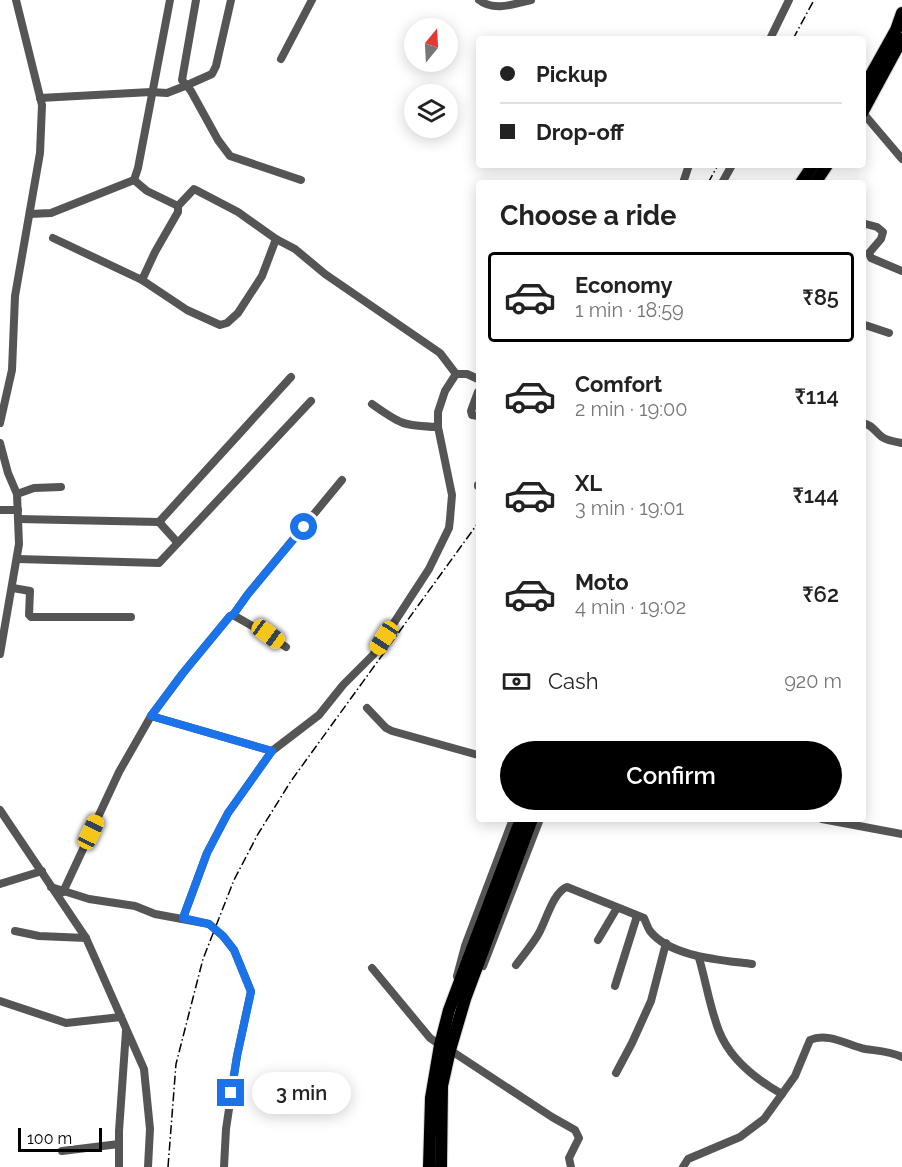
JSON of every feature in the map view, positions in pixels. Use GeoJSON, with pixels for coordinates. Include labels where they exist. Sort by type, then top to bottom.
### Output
{"type":"FeatureCollection","features":[{"type":"Feature","properties":{"kind":"highway"},"geometry":{"type":"LineString","coordinates":[[866,83],[896,30],[902,13]]}},
{"type":"Feature","properties":{"kind":"highway"},"geometry":{"type":"LineString","coordinates":[[866,107],[902,39]]}},
{"type":"Feature","properties":{"kind":"highway"},"geometry":{"type":"LineString","coordinates":[[429,1167],[431,1098],[460,997],[520,822]]}},
{"type":"Feature","properties":{"kind":"highway"},"geometry":{"type":"LineString","coordinates":[[460,997],[531,822]]}},
{"type":"Feature","properties":{"kind":"highway"},"geometry":{"type":"LineString","coordinates":[[441,1167],[445,1047]]}},
{"type":"Feature","properties":{"kind":"street"},"geometry":{"type":"LineString","coordinates":[[0,423],[12,370],[15,296],[40,153],[42,105],[16,0]]}},
{"type":"Feature","properties":{"kind":"street"},"geometry":{"type":"LineString","coordinates":[[30,214],[51,213],[134,180],[170,0]]}},
{"type":"Feature","properties":{"kind":"street"},"geometry":{"type":"LineString","coordinates":[[196,0],[182,80],[185,86],[191,92],[218,140],[230,156],[301,180]]}},
{"type":"Feature","properties":{"kind":"street"},"geometry":{"type":"LineString","coordinates":[[40,98],[167,93],[212,74],[216,66],[231,0]]}},
{"type":"Feature","properties":{"kind":"street"},"geometry":{"type":"LineString","coordinates":[[280,59],[312,0]]}},
{"type":"Feature","properties":{"kind":"street"},"geometry":{"type":"LineString","coordinates":[[479,0],[502,7],[531,0]]}},
{"type":"Feature","properties":{"kind":"street"},"geometry":{"type":"LineString","coordinates":[[771,36],[789,0]]}},
{"type":"Feature","properties":{"kind":"street"},"geometry":{"type":"LineString","coordinates":[[866,117],[902,159]]}},
{"type":"Feature","properties":{"kind":"street"},"geometry":{"type":"LineString","coordinates":[[134,180],[147,191],[178,206]]}},
{"type":"Feature","properties":{"kind":"street"},"geometry":{"type":"LineString","coordinates":[[142,280],[178,212],[178,206],[194,189],[238,212],[276,239],[295,249],[325,274],[440,353],[456,374]]}},
{"type":"Feature","properties":{"kind":"street"},"geometry":{"type":"LineString","coordinates":[[866,224],[877,227],[883,232],[869,253],[871,258],[902,271]]}},
{"type":"Feature","properties":{"kind":"street"},"geometry":{"type":"LineString","coordinates":[[53,238],[142,280],[166,298],[220,325],[235,317],[262,276],[276,239]]}},
{"type":"Feature","properties":{"kind":"street"},"geometry":{"type":"LineString","coordinates":[[866,325],[889,333]]}},
{"type":"Feature","properties":{"kind":"street"},"geometry":{"type":"LineString","coordinates":[[456,374],[467,374],[476,378]]}},
{"type":"Feature","properties":{"kind":"street"},"geometry":{"type":"LineString","coordinates":[[183,918],[212,843],[228,813],[272,751],[319,715],[343,685],[373,655],[429,569],[449,528],[452,495],[438,427],[438,412],[445,391],[456,374]]}},
{"type":"Feature","properties":{"kind":"street"},"geometry":{"type":"LineString","coordinates":[[159,522],[291,377]]}},
{"type":"Feature","properties":{"kind":"street"},"geometry":{"type":"LineString","coordinates":[[476,397],[471,411],[476,415]]}},
{"type":"Feature","properties":{"kind":"street"},"geometry":{"type":"LineString","coordinates":[[17,560],[159,563],[311,401]]}},
{"type":"Feature","properties":{"kind":"street"},"geometry":{"type":"LineString","coordinates":[[372,404],[400,423],[412,427],[438,427]]}},
{"type":"Feature","properties":{"kind":"street"},"geometry":{"type":"LineString","coordinates":[[866,424],[872,425],[881,437],[902,443]]}},
{"type":"Feature","properties":{"kind":"street"},"geometry":{"type":"LineString","coordinates":[[0,442],[3,464],[17,494],[18,510],[17,560],[0,654]]}},
{"type":"Feature","properties":{"kind":"street"},"geometry":{"type":"LineString","coordinates":[[63,892],[119,772],[151,716],[183,673],[342,480]]}},
{"type":"Feature","properties":{"kind":"street"},"geometry":{"type":"LineString","coordinates":[[17,494],[34,488],[61,487]]}},
{"type":"Feature","properties":{"kind":"street"},"geometry":{"type":"LineString","coordinates":[[0,510],[18,510]]}},
{"type":"Feature","properties":{"kind":"street"},"geometry":{"type":"LineString","coordinates":[[18,519],[159,522],[177,542]]}},
{"type":"Feature","properties":{"kind":"street"},"geometry":{"type":"LineString","coordinates":[[13,588],[30,591],[29,615],[31,617],[131,617]]}},
{"type":"Feature","properties":{"kind":"street"},"geometry":{"type":"LineString","coordinates":[[233,615],[268,634],[285,647]]}},
{"type":"Feature","properties":{"kind":"street"},"geometry":{"type":"LineString","coordinates":[[367,708],[386,728],[392,731],[476,754]]}},
{"type":"Feature","properties":{"kind":"street"},"geometry":{"type":"LineString","coordinates":[[151,716],[272,751]]}},
{"type":"Feature","properties":{"kind":"street"},"geometry":{"type":"LineString","coordinates":[[0,810],[4,821],[42,871],[86,938],[144,1069],[150,1129],[148,1167]]}},
{"type":"Feature","properties":{"kind":"street"},"geometry":{"type":"LineString","coordinates":[[512,822],[465,946],[456,979],[460,997],[475,986],[539,822]]}},
{"type":"Feature","properties":{"kind":"street"},"geometry":{"type":"LineString","coordinates":[[838,822],[902,834]]}},
{"type":"Feature","properties":{"kind":"street"},"geometry":{"type":"LineString","coordinates":[[0,884],[42,871]]}},
{"type":"Feature","properties":{"kind":"street"},"geometry":{"type":"LineString","coordinates":[[51,887],[63,892],[135,906],[155,914],[209,924],[234,950],[251,992],[237,1056],[226,1129],[224,1167]]}},
{"type":"Feature","properties":{"kind":"street"},"geometry":{"type":"LineString","coordinates":[[516,965],[539,934],[562,889],[567,887],[644,918],[651,932],[666,943],[699,958],[752,964]]}},
{"type":"Feature","properties":{"kind":"street"},"geometry":{"type":"LineString","coordinates":[[598,940],[617,908]]}},
{"type":"Feature","properties":{"kind":"street"},"geometry":{"type":"LineString","coordinates":[[615,986],[637,916]]}},
{"type":"Feature","properties":{"kind":"street"},"geometry":{"type":"LineString","coordinates":[[15,932],[39,936],[86,938]]}},
{"type":"Feature","properties":{"kind":"street"},"geometry":{"type":"LineString","coordinates":[[616,1073],[651,1001],[666,943]]}},
{"type":"Feature","properties":{"kind":"street"},"geometry":{"type":"LineString","coordinates":[[699,958],[720,1033],[733,1054],[758,1080],[782,1094]]}},
{"type":"Feature","properties":{"kind":"street"},"geometry":{"type":"LineString","coordinates":[[372,968],[430,1038],[575,1130],[579,1138],[569,1158],[571,1167]]}},
{"type":"Feature","properties":{"kind":"street"},"geometry":{"type":"LineString","coordinates":[[0,1001],[66,1023],[120,1017]]}},
{"type":"Feature","properties":{"kind":"street"},"geometry":{"type":"LineString","coordinates":[[119,1167],[126,1028]]}},
{"type":"Feature","properties":{"kind":"street"},"geometry":{"type":"LineString","coordinates":[[683,1167],[688,1159],[740,1137],[764,1119],[795,1076],[810,1040],[830,1038],[866,1049],[890,1052],[902,1058]]}},
{"type":"Feature","properties":{"kind":"street"},"geometry":{"type":"LineString","coordinates":[[62,1151],[119,1144]]}},
{"type":"Feature","properties":{"kind":"railway"},"geometry":{"type":"LineString","coordinates":[[795,36],[814,0]]}},
{"type":"Feature","properties":{"kind":"railway"},"geometry":{"type":"LineString","coordinates":[[710,180],[716,168]]}},
{"type":"Feature","properties":{"kind":"railway"},"geometry":{"type":"LineString","coordinates":[[168,1167],[176,1064],[203,959],[234,880],[258,834],[291,781],[476,526]]}},
{"type":"Feature","properties":{"kind":"route"},"geometry":{"type":"LineString","coordinates":[[231,1093],[251,992],[234,950],[223,936],[209,924],[183,918],[207,853],[228,813],[272,751],[151,716],[183,673],[304,527]]}}]}
